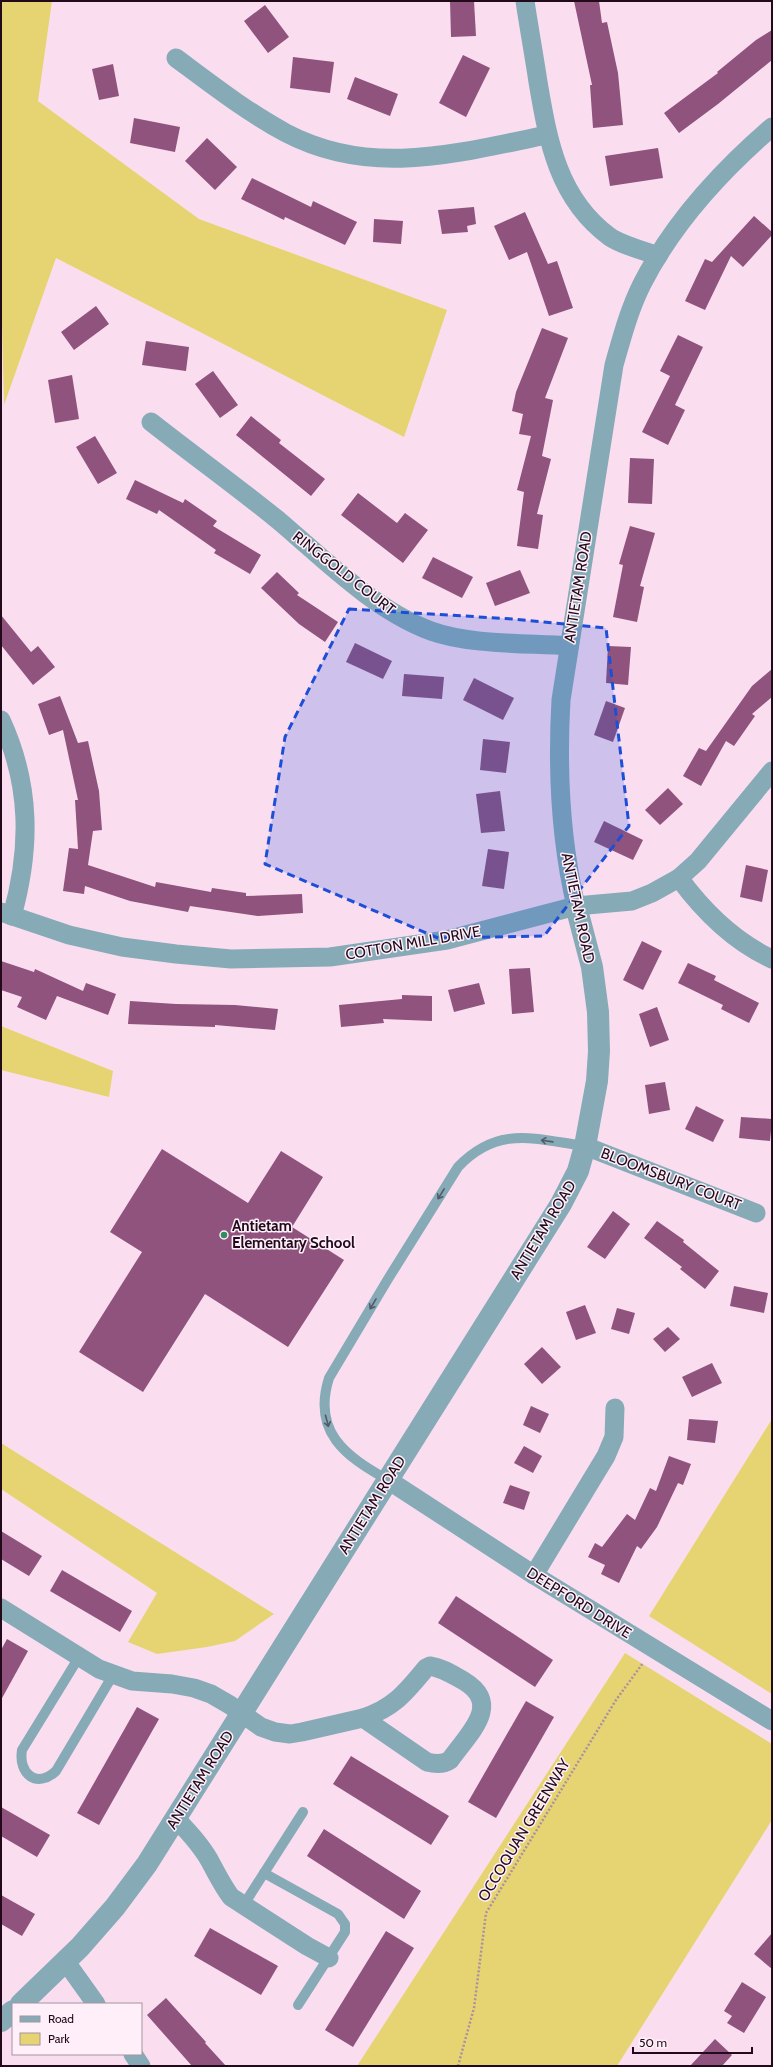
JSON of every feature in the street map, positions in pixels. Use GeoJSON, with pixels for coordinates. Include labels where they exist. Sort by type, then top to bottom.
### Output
{"type":"FeatureCollection","features":[{"type":"Feature","properties":{"kind":"street"},"geometry":{"type":"LineString","coordinates":[[525,1],[547,136],[554,160],[565,184],[579,205],[611,238],[658,256]]}},
{"type":"Feature","properties":{"kind":"street"},"geometry":{"type":"LineString","coordinates":[[176,58],[260,118],[280,130],[316,146],[346,154],[377,158],[433,157],[547,136]]}},
{"type":"Feature","properties":{"kind":"street","name":"ANTIETAM ROAD"},"geometry":{"type":"LineString","coordinates":[[22,2003],[66,1962],[115,1907],[146,1864],[243,1713],[560,1204],[578,1171],[585,1146],[597,1081],[598,1012],[592,966],[576,906],[565,846],[560,790],[559,749],[561,700],[614,365],[625,323],[642,284],[658,256],[694,206],[717,179],[748,147],[772,127]]}},
{"type":"Feature","properties":{"kind":"street","name":"RINGGOLD COURT"},"geometry":{"type":"LineString","coordinates":[[151,422],[266,511],[377,603],[406,620],[432,631],[460,639],[569,646]]}},
{"type":"Feature","properties":{"kind":"street"},"geometry":{"type":"LineString","coordinates":[[1,720],[18,766],[24,795],[26,821],[23,862],[6,914]]}},
{"type":"Feature","properties":{"kind":"street","name":"COTTON MILL DRIVE"},"geometry":{"type":"LineString","coordinates":[[6,914],[69,935],[122,947],[216,958],[286,959],[330,957],[447,940],[576,906],[632,901],[652,893],[679,878],[698,861],[712,846],[772,771]]}},
{"type":"Feature","properties":{"kind":"street"},"geometry":{"type":"LineString","coordinates":[[679,878],[696,902],[713,919],[736,938],[772,959]]}},
{"type":"Feature","properties":{"kind":"street","name":"BLOOMSBURY COURT"},"geometry":{"type":"LineString","coordinates":[[585,1146],[756,1213]]}},
{"type":"Feature","properties":{"kind":"street"},"geometry":{"type":"LineString","coordinates":[[534,1575],[606,1456],[614,1437],[615,1408]]}},
{"type":"Feature","properties":{"kind":"street","name":"DEEPFORD DRIVE"},"geometry":{"type":"LineString","coordinates":[[388,1480],[534,1575],[652,1649],[772,1721]]}},
{"type":"Feature","properties":{"kind":"street"},"geometry":{"type":"LineString","coordinates":[[1,1608],[79,1658],[113,1675],[132,1681],[172,1684],[194,1688],[210,1694],[243,1713],[261,1727],[275,1732],[290,1734],[377,1714],[403,1696],[426,1668],[430,1666],[439,1667],[473,1687],[479,1694],[482,1701],[480,1717],[450,1760],[440,1763],[427,1762],[363,1718]]}},
{"type":"Feature","properties":{"kind":"street"},"geometry":{"type":"LineString","coordinates":[[176,1819],[202,1848],[222,1885],[231,1897],[243,1906],[329,1958]]}},
{"type":"Feature","properties":{"kind":"street"},"geometry":{"type":"LineString","coordinates":[[66,1962],[95,2003]]}},
{"type":"Feature","properties":{"kind":"street"},"geometry":{"type":"LineString","coordinates":[[1,2021],[12,2012]]}},
{"type":"Feature","properties":{"kind":"street"},"geometry":{"type":"LineString","coordinates":[[134,2055],[141,2066]]}},
{"type":"Feature","properties":{"kind":"lane"},"geometry":{"type":"LineString","coordinates":[[388,1480],[361,1465],[336,1442],[331,1435],[324,1408],[324,1392],[333,1371],[454,1173],[470,1154],[484,1145],[499,1140],[516,1137],[585,1146]]}},
{"type":"Feature","properties":{"kind":"lane"},"geometry":{"type":"LineString","coordinates":[[79,1658],[22,1750],[20,1759],[23,1770],[31,1777],[40,1780],[50,1777],[56,1771],[113,1675]]}},
{"type":"Feature","properties":{"kind":"lane"},"geometry":{"type":"LineString","coordinates":[[243,1906],[303,1812]]}},
{"type":"Feature","properties":{"kind":"lane"},"geometry":{"type":"LineString","coordinates":[[264,1874],[342,1918],[345,1924],[345,1932],[298,2005]]}},
{"type":"Feature","properties":{"kind":"path","name":"OCCOQUAN GREENWAY"},"geometry":{"type":"LineString","coordinates":[[458,2066],[474,2008],[486,1913],[616,1700],[628,1686],[652,1649]]}},
{"type":"Feature","properties":{"kind":"highlighted area"},"geometry":{"type":"Polygon","coordinates":[[[349,609],[513,619],[606,628],[629,826],[544,936],[438,938],[265,864],[285,737],[349,609]]]}},
{"type":"Feature","properties":{"kind":"green space"},"geometry":{"type":"Polygon","coordinates":[[[1,1],[52,1],[38,101],[199,219],[447,310],[404,437],[56,258],[4,405],[1,283],[1,1]]]}},
{"type":"Feature","properties":{"kind":"green space"},"geometry":{"type":"Polygon","coordinates":[[[1,1026],[113,1071],[109,1097],[1,1070],[1,1026]]]}},
{"type":"Feature","properties":{"kind":"green space"},"geometry":{"type":"Polygon","coordinates":[[[772,1419],[772,1694],[649,1616],[772,1419]]]}},
{"type":"Feature","properties":{"kind":"green space"},"geometry":{"type":"Polygon","coordinates":[[[1,1443],[274,1614],[235,1641],[207,1647],[157,1654],[128,1642],[157,1593],[1,1489],[1,1443]]]}},
{"type":"Feature","properties":{"kind":"green space"},"geometry":{"type":"Polygon","coordinates":[[[625,1653],[772,1744],[772,1820],[617,2066],[357,2066],[625,1653]]]}},
{"type":"Feature","properties":{"kind":"building"},"geometry":{"type":"Polygon","coordinates":[[[450,1],[474,1],[476,36],[451,37],[450,1]]]}},
{"type":"Feature","properties":{"kind":"building"},"geometry":{"type":"Polygon","coordinates":[[[574,1],[599,1],[602,23],[607,22],[618,73],[623,125],[593,128],[590,85],[592,85],[574,1]]]}},
{"type":"Feature","properties":{"kind":"building"},"geometry":{"type":"Polygon","coordinates":[[[265,5],[289,37],[268,53],[244,21],[265,5]]]}},
{"type":"Feature","properties":{"kind":"building"},"geometry":{"type":"Polygon","coordinates":[[[772,30],[772,60],[718,104],[679,133],[664,113],[718,73],[717,72],[756,40],[772,30]]]}},
{"type":"Feature","properties":{"kind":"building"},"geometry":{"type":"Polygon","coordinates":[[[463,55],[490,68],[466,117],[439,103],[463,55]]]}},
{"type":"Feature","properties":{"kind":"building"},"geometry":{"type":"Polygon","coordinates":[[[293,57],[334,62],[330,93],[290,88],[293,57]]]}},
{"type":"Feature","properties":{"kind":"building"},"geometry":{"type":"Polygon","coordinates":[[[113,64],[119,96],[99,100],[92,69],[113,64]]]}},
{"type":"Feature","properties":{"kind":"building"},"geometry":{"type":"Polygon","coordinates":[[[355,77],[398,94],[390,116],[347,99],[355,77]]]}},
{"type":"Feature","properties":{"kind":"building"},"geometry":{"type":"Polygon","coordinates":[[[134,118],[180,127],[175,152],[130,143],[134,118]]]}},
{"type":"Feature","properties":{"kind":"building"},"geometry":{"type":"Polygon","coordinates":[[[207,138],[237,167],[215,190],[185,161],[207,138]]]}},
{"type":"Feature","properties":{"kind":"building"},"geometry":{"type":"Polygon","coordinates":[[[658,148],[663,178],[610,186],[605,156],[658,148]]]}},
{"type":"Feature","properties":{"kind":"building"},"geometry":{"type":"Polygon","coordinates":[[[252,178],[311,207],[313,201],[357,222],[345,245],[285,217],[284,220],[241,199],[252,178]]]}},
{"type":"Feature","properties":{"kind":"building"},"geometry":{"type":"Polygon","coordinates":[[[474,207],[476,224],[467,226],[468,232],[442,234],[438,210],[474,207]]]}},
{"type":"Feature","properties":{"kind":"building"},"geometry":{"type":"Polygon","coordinates":[[[525,212],[548,264],[557,261],[573,308],[549,316],[527,252],[509,260],[494,226],[525,212]]]}},
{"type":"Feature","properties":{"kind":"building"},"geometry":{"type":"Polygon","coordinates":[[[754,216],[772,232],[772,235],[743,267],[731,256],[705,310],[685,301],[705,259],[712,262],[754,216]]]}},
{"type":"Feature","properties":{"kind":"building"},"geometry":{"type":"Polygon","coordinates":[[[374,219],[403,221],[401,244],[373,242],[374,219]]]}},
{"type":"Feature","properties":{"kind":"building"},"geometry":{"type":"Polygon","coordinates":[[[96,306],[109,324],[74,350],[61,332],[96,306]]]}},
{"type":"Feature","properties":{"kind":"building"},"geometry":{"type":"Polygon","coordinates":[[[542,328],[568,338],[545,398],[553,400],[542,456],[551,459],[537,514],[543,515],[538,549],[517,546],[524,492],[517,490],[531,436],[519,434],[523,414],[512,411],[516,392],[542,328]]]}},
{"type":"Feature","properties":{"kind":"building"},"geometry":{"type":"Polygon","coordinates":[[[678,335],[703,347],[675,405],[685,410],[668,445],[642,432],[670,376],[660,371],[678,335]]]}},
{"type":"Feature","properties":{"kind":"building"},"geometry":{"type":"Polygon","coordinates":[[[146,341],[189,347],[186,371],[142,365],[146,341]]]}},
{"type":"Feature","properties":{"kind":"building"},"geometry":{"type":"Polygon","coordinates":[[[213,371],[238,405],[220,418],[195,384],[213,371]]]}},
{"type":"Feature","properties":{"kind":"building"},"geometry":{"type":"Polygon","coordinates":[[[72,375],[79,419],[55,423],[48,380],[72,375]]]}},
{"type":"Feature","properties":{"kind":"building"},"geometry":{"type":"Polygon","coordinates":[[[251,416],[281,440],[279,443],[325,479],[311,496],[236,435],[251,416]]]}},
{"type":"Feature","properties":{"kind":"building"},"geometry":{"type":"Polygon","coordinates":[[[95,436],[117,473],[98,484],[76,447],[95,436]]]}},
{"type":"Feature","properties":{"kind":"building"},"geometry":{"type":"Polygon","coordinates":[[[630,458],[654,459],[652,504],[628,503],[630,458]]]}},
{"type":"Feature","properties":{"kind":"building"},"geometry":{"type":"Polygon","coordinates":[[[135,480],[183,503],[185,499],[217,521],[213,526],[261,555],[250,574],[214,553],[216,550],[159,510],[157,514],[126,499],[135,480]]]}},
{"type":"Feature","properties":{"kind":"building"},"geometry":{"type":"Polygon","coordinates":[[[358,493],[397,523],[405,513],[428,530],[403,563],[341,515],[358,493]]]}},
{"type":"Feature","properties":{"kind":"building"},"geometry":{"type":"Polygon","coordinates":[[[630,526],[655,533],[640,586],[644,587],[637,622],[613,617],[623,565],[619,564],[630,526]]]}},
{"type":"Feature","properties":{"kind":"building"},"geometry":{"type":"Polygon","coordinates":[[[433,557],[473,577],[462,598],[422,578],[433,557]]]}},
{"type":"Feature","properties":{"kind":"building"},"geometry":{"type":"Polygon","coordinates":[[[520,570],[530,593],[495,606],[486,583],[520,570]]]}},
{"type":"Feature","properties":{"kind":"building"},"geometry":{"type":"Polygon","coordinates":[[[277,572],[299,593],[297,595],[338,622],[325,642],[299,624],[261,588],[277,572]]]}},
{"type":"Feature","properties":{"kind":"building"},"geometry":{"type":"Polygon","coordinates":[[[1,615],[31,652],[38,646],[55,667],[33,685],[1,645],[1,615]]]}},
{"type":"Feature","properties":{"kind":"building"},"geometry":{"type":"Polygon","coordinates":[[[355,643],[392,661],[383,679],[346,662],[355,643]]]}},
{"type":"Feature","properties":{"kind":"building"},"geometry":{"type":"Polygon","coordinates":[[[608,646],[631,647],[628,685],[606,683],[608,646]]]}},
{"type":"Feature","properties":{"kind":"building"},"geometry":{"type":"Polygon","coordinates":[[[772,669],[772,697],[752,714],[755,716],[734,746],[726,741],[701,786],[683,776],[699,748],[706,751],[752,686],[772,669]]]}},
{"type":"Feature","properties":{"kind":"building"},"geometry":{"type":"Polygon","coordinates":[[[404,674],[444,677],[442,699],[402,696],[404,674]]]}},
{"type":"Feature","properties":{"kind":"building"},"geometry":{"type":"Polygon","coordinates":[[[474,678],[514,698],[503,720],[463,700],[474,678]]]}},
{"type":"Feature","properties":{"kind":"building"},"geometry":{"type":"Polygon","coordinates":[[[60,696],[78,743],[88,741],[99,791],[102,830],[93,831],[88,865],[155,887],[156,882],[211,892],[212,888],[246,893],[246,896],[302,894],[303,913],[258,916],[190,906],[188,912],[130,901],[85,886],[84,894],[63,891],[69,848],[78,849],[75,800],[78,800],[63,730],[49,735],[38,704],[60,696]]]}},
{"type":"Feature","properties":{"kind":"building"},"geometry":{"type":"Polygon","coordinates":[[[606,701],[625,708],[613,742],[594,735],[606,701]]]}},
{"type":"Feature","properties":{"kind":"building"},"geometry":{"type":"Polygon","coordinates":[[[483,739],[510,742],[506,773],[480,770],[483,739]]]}},
{"type":"Feature","properties":{"kind":"building"},"geometry":{"type":"Polygon","coordinates":[[[668,788],[683,804],[660,825],[645,810],[668,788]]]}},
{"type":"Feature","properties":{"kind":"building"},"geometry":{"type":"Polygon","coordinates":[[[500,791],[505,831],[481,833],[476,794],[500,791]]]}},
{"type":"Feature","properties":{"kind":"building"},"geometry":{"type":"Polygon","coordinates":[[[604,821],[643,840],[633,860],[594,842],[604,821]]]}},
{"type":"Feature","properties":{"kind":"building"},"geometry":{"type":"Polygon","coordinates":[[[488,849],[509,852],[504,889],[482,886],[488,849]]]}},
{"type":"Feature","properties":{"kind":"building"},"geometry":{"type":"Polygon","coordinates":[[[746,865],[768,870],[762,902],[740,897],[746,865]]]}},
{"type":"Feature","properties":{"kind":"building"},"geometry":{"type":"Polygon","coordinates":[[[642,941],[662,951],[643,990],[623,980],[642,941]]]}},
{"type":"Feature","properties":{"kind":"building"},"geometry":{"type":"Polygon","coordinates":[[[1,961],[34,972],[35,969],[83,991],[86,983],[116,994],[108,1015],[57,996],[46,1020],[17,1007],[22,997],[1,990],[1,961]]]}},
{"type":"Feature","properties":{"kind":"building"},"geometry":{"type":"Polygon","coordinates":[[[688,963],[716,976],[714,980],[759,1003],[749,1023],[721,1009],[723,1005],[678,983],[688,963]]]}},
{"type":"Feature","properties":{"kind":"building"},"geometry":{"type":"Polygon","coordinates":[[[530,968],[534,1012],[512,1014],[509,969],[530,968]]]}},
{"type":"Feature","properties":{"kind":"building"},"geometry":{"type":"Polygon","coordinates":[[[479,983],[485,1004],[454,1012],[448,990],[479,983]]]}},
{"type":"Feature","properties":{"kind":"building"},"geometry":{"type":"Polygon","coordinates":[[[402,995],[432,996],[432,1021],[383,1019],[384,1023],[341,1027],[339,1005],[402,999],[402,995]]]}},
{"type":"Feature","properties":{"kind":"building"},"geometry":{"type":"Polygon","coordinates":[[[130,1001],[176,1004],[235,1005],[278,1009],[275,1030],[215,1025],[215,1027],[128,1024],[130,1001]]]}},
{"type":"Feature","properties":{"kind":"building"},"geometry":{"type":"Polygon","coordinates":[[[657,1007],[669,1040],[650,1047],[639,1014],[657,1007]]]}},
{"type":"Feature","properties":{"kind":"building"},"geometry":{"type":"Polygon","coordinates":[[[665,1082],[670,1110],[649,1114],[645,1085],[665,1082]]]}},
{"type":"Feature","properties":{"kind":"building"},"geometry":{"type":"Polygon","coordinates":[[[696,1106],[724,1120],[713,1142],[685,1129],[696,1106]]]}},
{"type":"Feature","properties":{"kind":"building"},"geometry":{"type":"Polygon","coordinates":[[[741,1117],[772,1119],[770,1141],[739,1138],[741,1117]]]}},
{"type":"Feature","properties":{"kind":"building"},"geometry":{"type":"Polygon","coordinates":[[[162,1149],[248,1203],[281,1151],[323,1177],[292,1227],[344,1260],[288,1347],[205,1294],[143,1392],[79,1352],[142,1252],[110,1232],[162,1149]]]}},
{"type":"Feature","properties":{"kind":"building"},"geometry":{"type":"Polygon","coordinates":[[[613,1211],[630,1224],[605,1259],[587,1247],[613,1211]]]}},
{"type":"Feature","properties":{"kind":"building"},"geometry":{"type":"Polygon","coordinates":[[[657,1221],[684,1240],[683,1242],[719,1271],[705,1289],[680,1269],[682,1267],[644,1238],[657,1221]]]}},
{"type":"Feature","properties":{"kind":"building"},"geometry":{"type":"Polygon","coordinates":[[[734,1286],[768,1293],[764,1313],[730,1306],[734,1286]]]}},
{"type":"Feature","properties":{"kind":"building"},"geometry":{"type":"Polygon","coordinates":[[[585,1305],[596,1333],[576,1340],[566,1312],[585,1305]]]}},
{"type":"Feature","properties":{"kind":"building"},"geometry":{"type":"Polygon","coordinates":[[[617,1308],[635,1313],[629,1334],[611,1329],[617,1308]]]}},
{"type":"Feature","properties":{"kind":"building"},"geometry":{"type":"Polygon","coordinates":[[[668,1327],[680,1339],[665,1352],[653,1339],[668,1327]]]}},
{"type":"Feature","properties":{"kind":"building"},"geometry":{"type":"Polygon","coordinates":[[[542,1347],[561,1367],[542,1384],[524,1364],[542,1347]]]}},
{"type":"Feature","properties":{"kind":"building"},"geometry":{"type":"Polygon","coordinates":[[[712,1363],[722,1383],[692,1397],[682,1377],[712,1363]]]}},
{"type":"Feature","properties":{"kind":"building"},"geometry":{"type":"Polygon","coordinates":[[[531,1406],[549,1414],[540,1433],[523,1425],[531,1406]]]}},
{"type":"Feature","properties":{"kind":"building"},"geometry":{"type":"Polygon","coordinates":[[[689,1419],[718,1421],[715,1443],[687,1440],[689,1419]]]}},
{"type":"Feature","properties":{"kind":"building"},"geometry":{"type":"Polygon","coordinates":[[[524,1446],[542,1456],[533,1473],[514,1463],[524,1446]]]}},
{"type":"Feature","properties":{"kind":"building"},"geometry":{"type":"Polygon","coordinates":[[[669,1456],[691,1464],[683,1485],[678,1483],[657,1527],[641,1549],[637,1546],[619,1583],[601,1574],[605,1565],[588,1557],[595,1543],[602,1547],[627,1514],[635,1520],[650,1488],[656,1491],[669,1456]]]}},
{"type":"Feature","properties":{"kind":"building"},"geometry":{"type":"Polygon","coordinates":[[[510,1485],[530,1492],[524,1510],[503,1503],[510,1485]]]}},
{"type":"Feature","properties":{"kind":"building"},"geometry":{"type":"Polygon","coordinates":[[[1,1531],[42,1556],[29,1576],[1,1559],[1,1531]]]}},
{"type":"Feature","properties":{"kind":"building"},"geometry":{"type":"Polygon","coordinates":[[[62,1570],[132,1611],[120,1632],[50,1591],[62,1570]]]}},
{"type":"Feature","properties":{"kind":"building"},"geometry":{"type":"Polygon","coordinates":[[[456,1596],[553,1660],[535,1687],[438,1623],[456,1596]]]}},
{"type":"Feature","properties":{"kind":"building"},"geometry":{"type":"Polygon","coordinates":[[[7,1639],[28,1651],[1,1700],[1,1650],[7,1639]]]}},
{"type":"Feature","properties":{"kind":"building"},"geometry":{"type":"Polygon","coordinates":[[[526,1701],[554,1717],[496,1818],[468,1802],[526,1701]]]}},
{"type":"Feature","properties":{"kind":"building"},"geometry":{"type":"Polygon","coordinates":[[[137,1707],[159,1719],[99,1825],[77,1813],[137,1707]]]}},
{"type":"Feature","properties":{"kind":"building"},"geometry":{"type":"Polygon","coordinates":[[[351,1756],[449,1816],[431,1845],[333,1784],[351,1756]]]}},
{"type":"Feature","properties":{"kind":"building"},"geometry":{"type":"Polygon","coordinates":[[[1,1807],[50,1835],[37,1857],[1,1836],[1,1807]]]}},
{"type":"Feature","properties":{"kind":"building"},"geometry":{"type":"Polygon","coordinates":[[[324,1829],[421,1891],[404,1919],[307,1856],[324,1829]]]}},
{"type":"Feature","properties":{"kind":"building"},"geometry":{"type":"Polygon","coordinates":[[[1,1895],[35,1914],[22,1936],[1,1924],[1,1895]]]}},
{"type":"Feature","properties":{"kind":"building"},"geometry":{"type":"Polygon","coordinates":[[[210,1928],[278,1966],[261,1995],[194,1956],[210,1928]]]}},
{"type":"Feature","properties":{"kind":"building"},"geometry":{"type":"Polygon","coordinates":[[[386,1931],[414,1948],[353,2047],[325,2030],[386,1931]]]}},
{"type":"Feature","properties":{"kind":"building"},"geometry":{"type":"Polygon","coordinates":[[[772,1933],[772,1969],[754,1954],[772,1933]]]}},
{"type":"Feature","properties":{"kind":"building"},"geometry":{"type":"Polygon","coordinates":[[[742,1982],[766,1997],[744,2033],[727,2023],[732,2016],[724,2011],[742,1982]]]}},
{"type":"Feature","properties":{"kind":"building"},"geometry":{"type":"Polygon","coordinates":[[[166,1998],[226,2066],[192,2066],[147,2015],[166,1998]]]}},
{"type":"Feature","properties":{"kind":"building"},"geometry":{"type":"Polygon","coordinates":[[[715,2039],[732,2055],[722,2066],[690,2066],[715,2039]]]}},
{"type":"Feature","properties":{"kind":"place","name":"Antietam Elementary School"},"geometry":{"type":"Point","coordinates":[224,1235]}}]}
